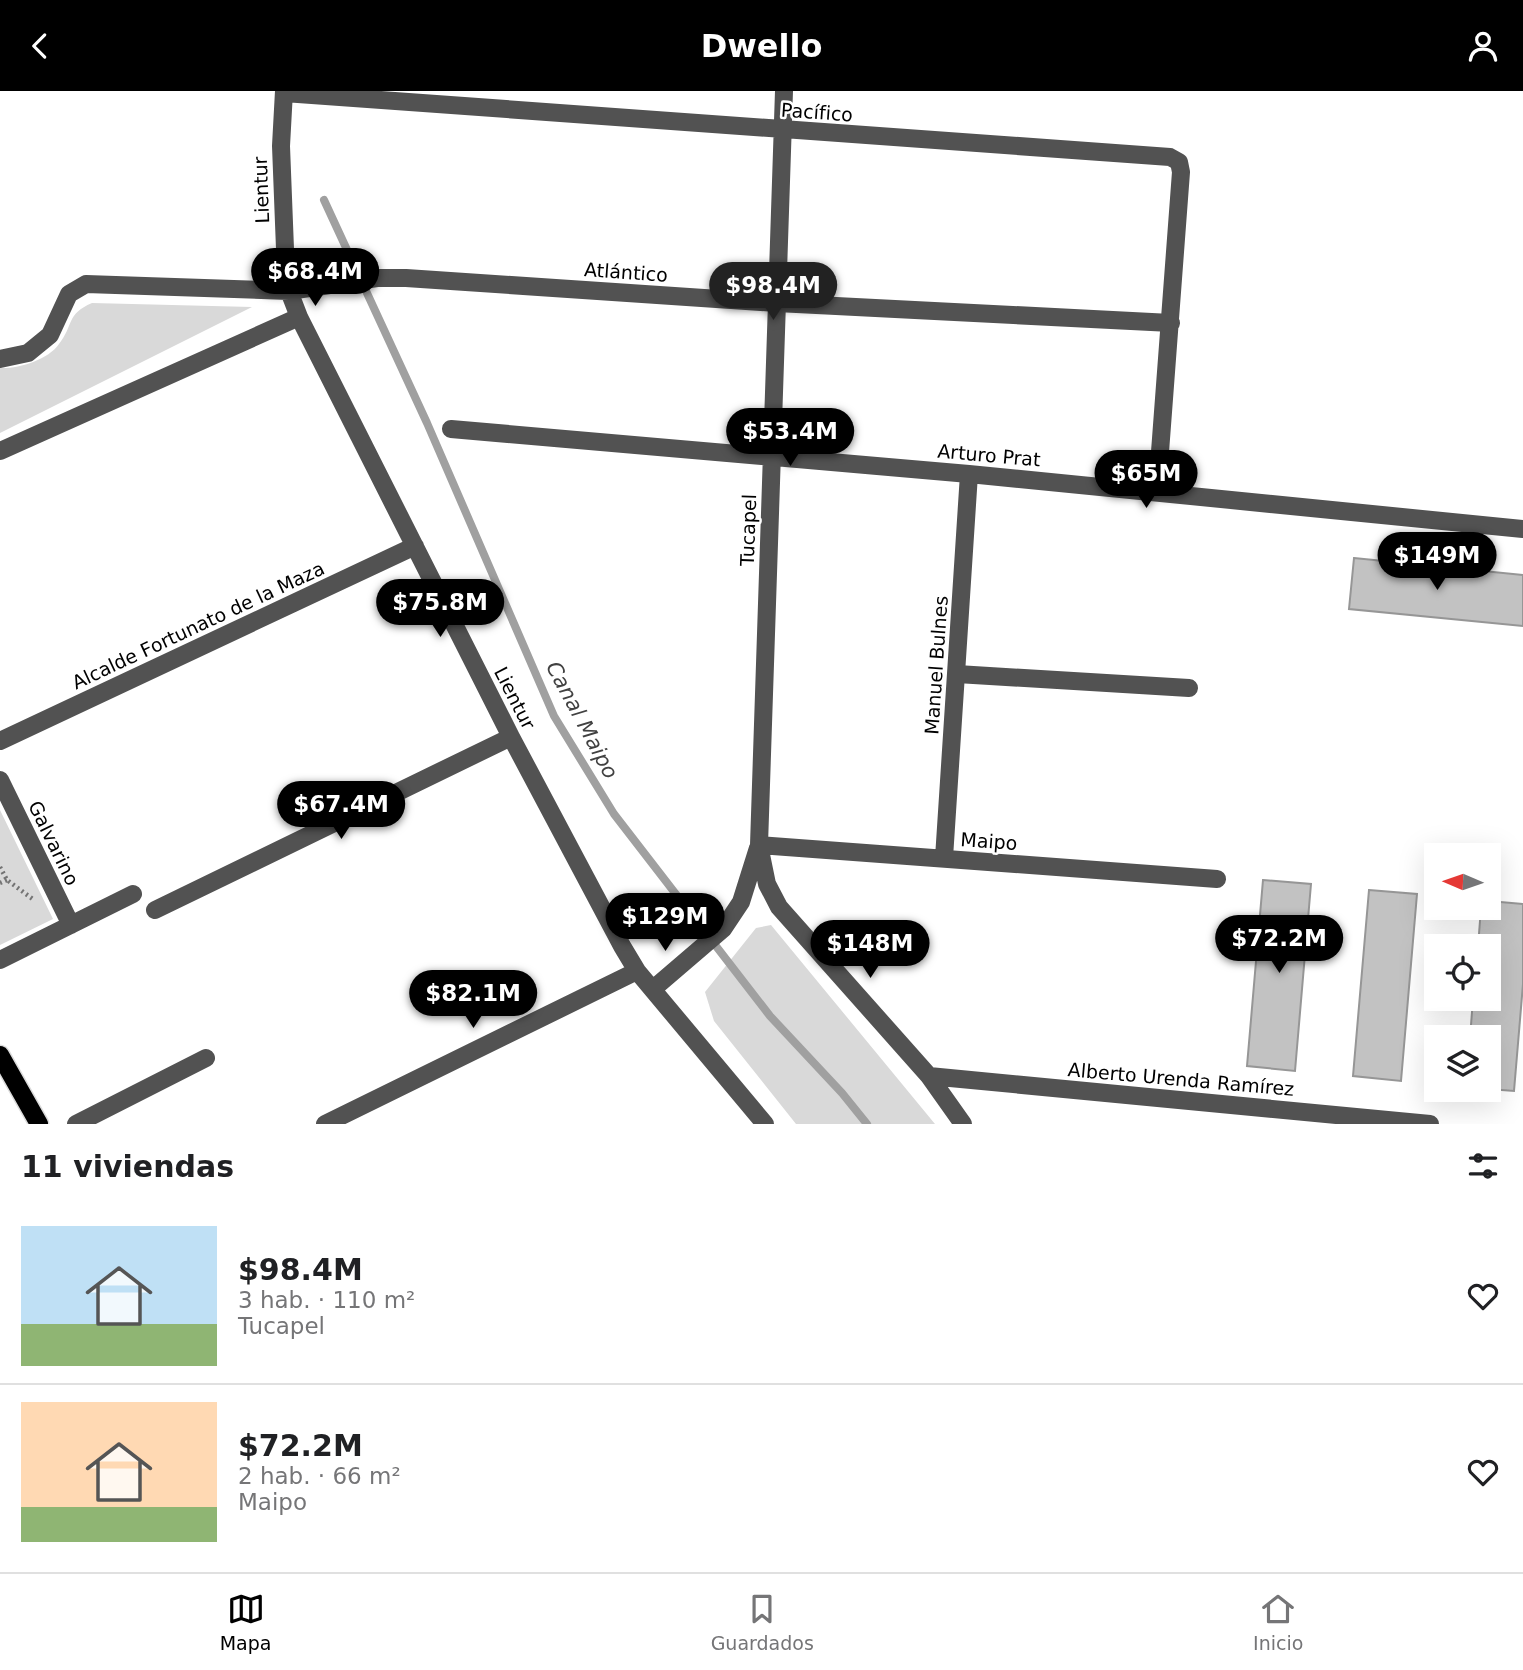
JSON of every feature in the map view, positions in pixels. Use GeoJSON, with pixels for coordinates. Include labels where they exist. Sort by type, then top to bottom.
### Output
{"type":"FeatureCollection","features":[{"type":"Feature","properties":{"kind":"main road"},"geometry":{"type":"LineString","coordinates":[[2,1062],[38,1124]]}},
{"type":"Feature","properties":{"kind":"street","name":"Tucapel"},"geometry":{"type":"LineString","coordinates":[[653,989],[723,929],[741,902],[758,845],[784,91]]}},
{"type":"Feature","properties":{"kind":"street","name":"Pacífico"},"geometry":{"type":"LineString","coordinates":[[284,92],[1170,157],[1179,162],[1181,172],[1171,323]]}},
{"type":"Feature","properties":{"kind":"street","name":"Lientur"},"geometry":{"type":"LineString","coordinates":[[284,92],[281,177],[289,291],[299,317],[511,737],[621,946],[637,971],[765,1124]]}},
{"type":"Feature","properties":{"kind":"street","name":"Atlántico"},"geometry":{"type":"LineString","coordinates":[[0,359],[28,353],[50,335],[69,294],[86,284],[289,291],[377,278],[406,278],[777,303],[1171,323]]}},
{"type":"Feature","properties":{"kind":"street"},"geometry":{"type":"LineString","coordinates":[[0,451],[299,317]]}},
{"type":"Feature","properties":{"kind":"street"},"geometry":{"type":"LineString","coordinates":[[1157,492],[1171,323]]}},
{"type":"Feature","properties":{"kind":"street","name":"Arturo Prat"},"geometry":{"type":"LineString","coordinates":[[452,429],[969,474],[1523,529]]}},
{"type":"Feature","properties":{"kind":"street","name":"Manuel Bulnes"},"geometry":{"type":"LineString","coordinates":[[944,858],[969,474]]}},
{"type":"Feature","properties":{"kind":"street","name":"Alcalde Fortunato de la Maza"},"geometry":{"type":"LineString","coordinates":[[0,741],[415,546]]}},
{"type":"Feature","properties":{"kind":"street"},"geometry":{"type":"LineString","coordinates":[[957,674],[1189,688]]}},
{"type":"Feature","properties":{"kind":"street"},"geometry":{"type":"LineString","coordinates":[[155,910],[511,737]]}},
{"type":"Feature","properties":{"kind":"street","name":"Galvarino"},"geometry":{"type":"LineString","coordinates":[[0,780],[71,925]]}},
{"type":"Feature","properties":{"kind":"street","name":"Tucapel"},"geometry":{"type":"LineString","coordinates":[[758,845],[767,884],[779,907],[929,1076],[963,1124]]}},
{"type":"Feature","properties":{"kind":"street","name":"Maipo"},"geometry":{"type":"LineString","coordinates":[[758,845],[1217,879]]}},
{"type":"Feature","properties":{"kind":"street"},"geometry":{"type":"LineString","coordinates":[[0,960],[133,894]]}},
{"type":"Feature","properties":{"kind":"street"},"geometry":{"type":"LineString","coordinates":[[325,1124],[637,971]]}},
{"type":"Feature","properties":{"kind":"street"},"geometry":{"type":"LineString","coordinates":[[76,1124],[205,1058]]}},
{"type":"Feature","properties":{"kind":"street","name":"Alberto Urenda Ramírez"},"geometry":{"type":"LineString","coordinates":[[929,1076],[1430,1124]]}},
{"type":"Feature","properties":{"kind":"path"},"geometry":{"type":"LineString","coordinates":[[0,883],[6,880]]}},
{"type":"Feature","properties":{"kind":"shaded area"},"geometry":{"type":"Polygon","coordinates":[[[92,303],[252,307],[0,433],[0,368],[24,365],[48,355],[64,337],[78,311],[92,303]]]}},
{"type":"Feature","properties":{"kind":"shaded area"},"geometry":{"type":"Polygon","coordinates":[[[0,810],[53,919],[0,945],[0,810]]]}},
{"type":"Feature","properties":{"kind":"shaded area"},"geometry":{"type":"Polygon","coordinates":[[[771,925],[935,1124],[796,1124],[714,1021],[705,992],[756,928],[771,925]]]}},
{"type":"Feature","properties":{"kind":"building"},"geometry":{"type":"Polygon","coordinates":[[[1354,558],[1523,575],[1523,626],[1349,609],[1354,558]]]}},
{"type":"Feature","properties":{"kind":"building"},"geometry":{"type":"Polygon","coordinates":[[[1263,880],[1311,884],[1295,1071],[1247,1066],[1263,880]]]}},
{"type":"Feature","properties":{"kind":"building"},"geometry":{"type":"Polygon","coordinates":[[[1369,890],[1417,894],[1401,1081],[1353,1076],[1369,890]]]}},
{"type":"Feature","properties":{"kind":"building"},"geometry":{"type":"Polygon","coordinates":[[[1502,902],[1523,904],[1523,984],[1514,1091],[1501,1090],[1501,1025],[1471,1025],[1472,1011],[1501,1011],[1501,934],[1479,934],[1480,921],[1502,921],[1502,902]]]}},
{"type":"Feature","properties":{"kind":"waterway","name":"Canal Maipo"},"geometry":{"type":"LineString","coordinates":[[324,200],[427,423],[554,716],[614,814],[770,1016],[842,1093],[867,1124]]}}]}
